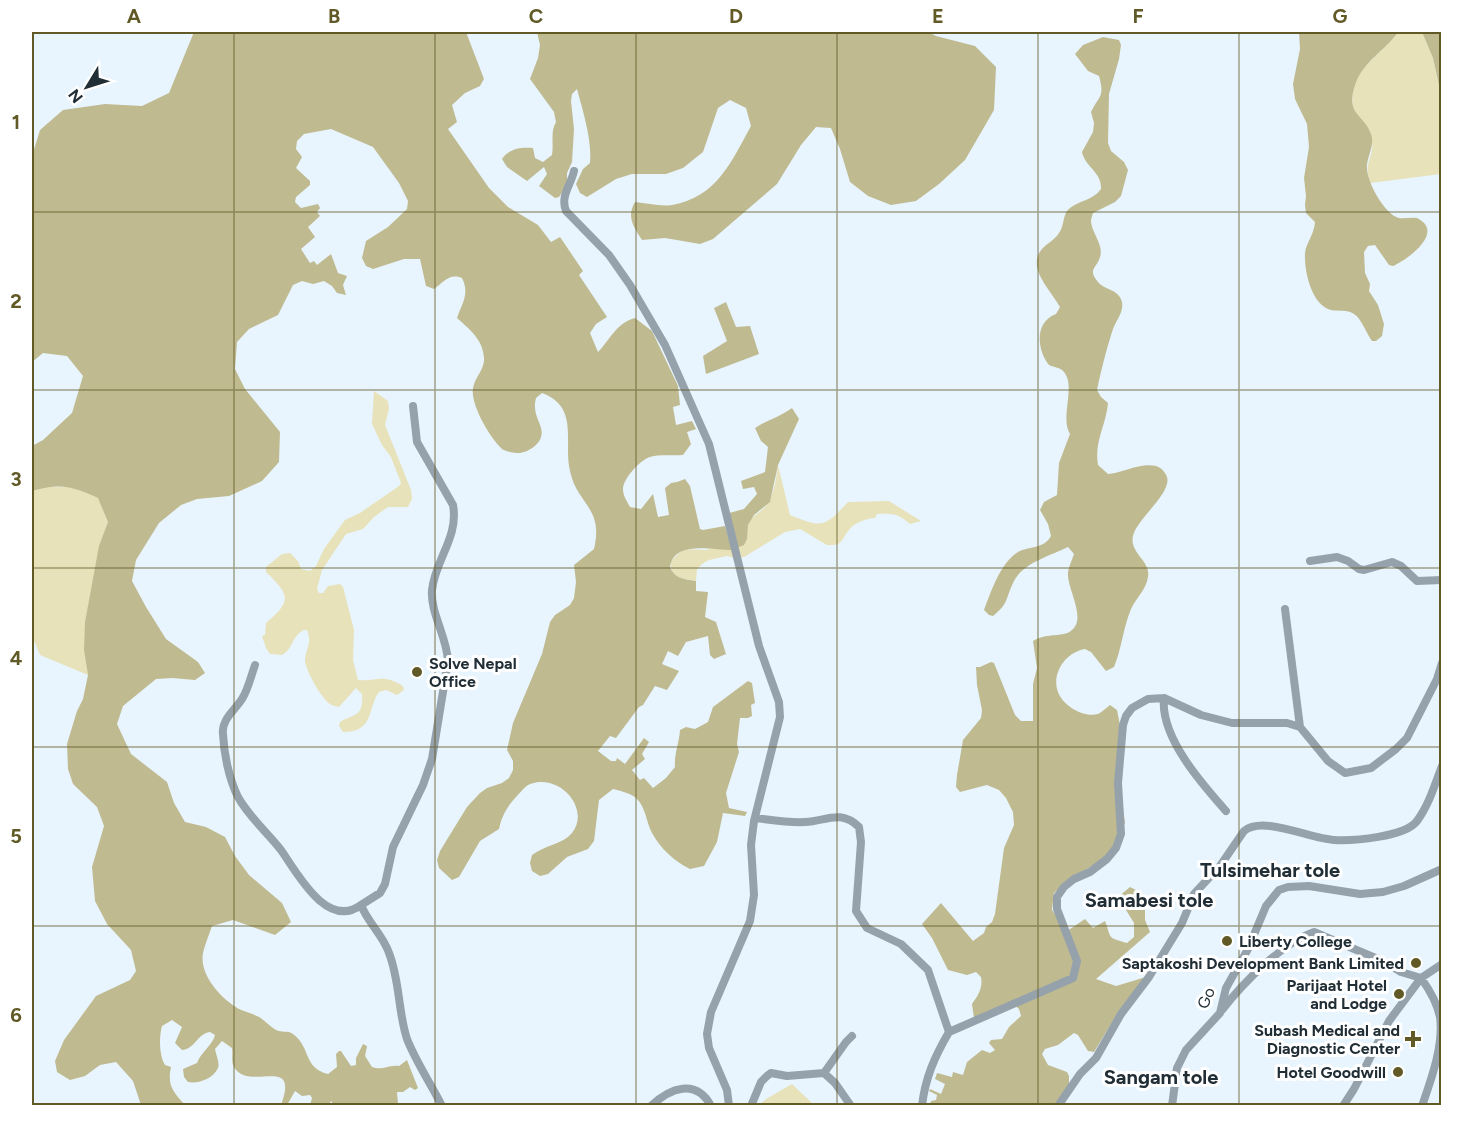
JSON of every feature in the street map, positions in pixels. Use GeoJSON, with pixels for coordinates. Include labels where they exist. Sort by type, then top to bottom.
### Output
{"type":"FeatureCollection","features":[{"type":"Feature","properties":{"kind":"street"},"geometry":{"type":"LineString","coordinates":[[574,171],[564,195],[563,202],[566,211],[609,255],[630,285],[665,345],[710,444],[759,646],[779,702],[780,717],[751,845],[754,895],[750,921],[711,1012],[706,1034],[713,1060],[727,1090],[729,1105]]}},
{"type":"Feature","properties":{"kind":"street"},"geometry":{"type":"LineString","coordinates":[[255,665],[243,698],[224,724],[222,732],[230,773],[238,796],[308,890],[343,913],[353,911],[380,893],[385,884],[393,847],[423,785],[432,759],[448,661],[447,647],[432,601],[432,590],[453,530],[455,515],[453,506],[417,442],[413,406]]}},
{"type":"Feature","properties":{"kind":"street"},"geometry":{"type":"LineString","coordinates":[[1310,561],[1337,557],[1364,570],[1392,562],[1401,566],[1417,581],[1442,580]]}},
{"type":"Feature","properties":{"kind":"street"},"geometry":{"type":"LineString","coordinates":[[1285,609],[1300,728]]}},
{"type":"Feature","properties":{"kind":"street"},"geometry":{"type":"LineString","coordinates":[[921,1106],[924,1086],[935,1055],[949,1032],[1073,978],[1077,961],[1057,909],[1057,897],[1064,887],[1107,859],[1116,848],[1121,834],[1118,783],[1123,725],[1132,708],[1148,699],[1164,698],[1201,715],[1232,723],[1287,723],[1300,728],[1328,761],[1345,773],[1371,768],[1407,738],[1437,679],[1442,663]]}},
{"type":"Feature","properties":{"kind":"street"},"geometry":{"type":"LineString","coordinates":[[1164,698],[1163,709],[1181,754],[1226,811]]}},
{"type":"Feature","properties":{"kind":"street"},"geometry":{"type":"LineString","coordinates":[[1058,1106],[1080,1074],[1096,1058],[1121,1014],[1149,977],[1182,922],[1194,894],[1220,866],[1244,831],[1249,827],[1262,825],[1333,840],[1392,835],[1416,823],[1442,766]]}},
{"type":"Feature","properties":{"kind":"street"},"geometry":{"type":"LineString","coordinates":[[756,818],[804,822],[841,816],[859,827],[861,842],[856,911],[867,928],[901,944],[928,970],[935,985],[949,1032]]}},
{"type":"Feature","properties":{"kind":"street","name":"Go"},"geometry":{"type":"LineString","coordinates":[[1172,1106],[1177,1068],[1186,1050],[1220,1013],[1226,988],[1248,949],[1266,906],[1279,890],[1309,886],[1360,894],[1383,892],[1404,886],[1442,869]]}},
{"type":"Feature","properties":{"kind":"street"},"geometry":{"type":"LineString","coordinates":[[361,905],[389,952],[399,986],[408,1040],[442,1106]]}},
{"type":"Feature","properties":{"kind":"street"},"geometry":{"type":"LineString","coordinates":[[1220,1013],[1239,990],[1281,951],[1301,937],[1314,932],[1385,962],[1401,972],[1421,978],[1440,1016],[1438,1049],[1422,1106]]}},
{"type":"Feature","properties":{"kind":"street"},"geometry":{"type":"LineString","coordinates":[[1342,1106],[1354,1089],[1389,1021],[1421,978],[1442,964]]}},
{"type":"Feature","properties":{"kind":"street"},"geometry":{"type":"LineString","coordinates":[[824,1073],[852,1036]]}},
{"type":"Feature","properties":{"kind":"street"},"geometry":{"type":"LineString","coordinates":[[751,1106],[761,1082],[771,1073],[787,1076],[824,1073],[835,1083],[851,1106]]}},
{"type":"Feature","properties":{"kind":"street"},"geometry":{"type":"LineString","coordinates":[[651,1106],[664,1094],[677,1089],[686,1089],[699,1092],[711,1106]]}},
{"type":"Feature","properties":{"kind":"shaded area"},"geometry":{"type":"Polygon","coordinates":[[[194,32],[466,32],[484,79],[480,86],[465,93],[452,105],[457,122],[448,129],[489,188],[508,207],[538,225],[551,242],[560,237],[583,271],[579,275],[607,317],[596,324],[590,333],[598,352],[618,328],[628,320],[635,318],[652,331],[678,386],[680,405],[673,407],[676,425],[692,421],[696,429],[687,432],[691,444],[683,455],[654,456],[637,466],[624,485],[623,492],[626,501],[630,507],[641,509],[653,494],[658,517],[669,515],[665,488],[671,483],[685,479],[690,486],[700,529],[725,526],[732,550],[695,548],[686,550],[673,559],[670,567],[677,576],[696,581],[696,591],[708,592],[705,617],[716,622],[726,654],[714,659],[710,655],[708,636],[686,642],[678,656],[668,651],[662,664],[679,671],[667,690],[655,686],[643,705],[639,707],[616,738],[610,736],[598,751],[611,761],[616,761],[617,758],[625,764],[644,738],[649,742],[642,754],[645,759],[632,770],[640,780],[644,778],[653,788],[675,767],[680,730],[686,727],[695,729],[708,722],[713,707],[748,681],[752,683],[755,703],[751,705],[752,716],[740,718],[737,744],[739,752],[726,793],[729,808],[747,812],[745,816],[723,813],[717,842],[704,866],[690,869],[673,858],[655,839],[644,810],[636,798],[613,789],[599,800],[594,841],[588,849],[567,857],[548,874],[540,876],[532,871],[530,863],[532,855],[568,837],[577,824],[578,814],[575,804],[561,788],[541,782],[524,788],[505,812],[499,829],[480,841],[459,877],[452,880],[439,868],[437,860],[440,851],[467,807],[487,788],[509,778],[513,770],[513,761],[507,750],[513,723],[542,654],[550,622],[555,615],[570,605],[574,598],[576,582],[574,565],[594,549],[595,524],[593,515],[573,482],[568,460],[566,416],[554,399],[542,393],[536,398],[535,410],[542,433],[541,437],[530,450],[520,453],[502,449],[482,420],[475,403],[473,388],[483,366],[484,358],[478,340],[471,330],[457,318],[465,294],[462,278],[450,277],[434,289],[426,286],[420,259],[404,259],[373,269],[366,266],[362,258],[366,241],[388,227],[407,209],[408,201],[399,183],[373,147],[331,129],[304,134],[297,141],[296,149],[302,157],[296,168],[310,181],[310,185],[296,197],[295,202],[301,208],[318,204],[320,208],[317,212],[320,216],[308,227],[315,237],[301,249],[310,263],[314,261],[317,265],[331,254],[338,273],[347,276],[343,285],[346,295],[337,293],[324,281],[313,284],[302,281],[293,285],[278,315],[249,329],[237,342],[235,369],[245,389],[280,432],[279,462],[262,481],[229,496],[197,499],[181,505],[159,523],[136,560],[132,581],[146,607],[166,639],[198,662],[205,673],[195,680],[156,679],[123,706],[117,724],[131,754],[167,782],[174,803],[185,822],[206,827],[225,837],[249,875],[282,903],[291,922],[275,935],[233,920],[212,926],[203,953],[203,961],[204,970],[213,986],[232,1005],[260,1017],[276,1030],[293,1034],[303,1045],[311,1062],[320,1071],[328,1074],[337,1067],[336,1054],[339,1051],[351,1066],[356,1065],[356,1058],[363,1044],[367,1046],[365,1056],[372,1067],[399,1066],[407,1060],[418,1088],[415,1090],[410,1087],[403,1092],[397,1092],[398,1104],[405,1105],[332,1105],[332,1101],[327,1105],[310,1105],[312,1098],[310,1095],[302,1096],[295,1091],[287,1105],[281,1105],[285,1090],[284,1081],[278,1077],[250,1077],[241,1074],[233,1065],[232,1048],[222,1041],[215,1049],[219,1064],[216,1072],[205,1080],[188,1082],[184,1077],[183,1069],[197,1063],[215,1035],[210,1032],[206,1033],[190,1047],[182,1050],[175,1043],[182,1027],[172,1020],[162,1026],[161,1051],[165,1065],[171,1067],[172,1088],[185,1105],[141,1105],[133,1081],[116,1062],[100,1065],[85,1076],[70,1080],[57,1072],[55,1061],[64,1040],[96,996],[130,980],[136,971],[131,950],[107,924],[95,901],[92,867],[104,826],[97,807],[73,784],[68,769],[67,744],[83,699],[88,675],[84,650],[85,622],[99,546],[108,522],[98,498],[89,494],[66,487],[32,491],[32,446],[43,440],[72,413],[83,376],[67,356],[43,353],[32,362],[32,156],[40,130],[63,110],[105,104],[142,106],[169,93],[194,32]]]}},
{"type":"Feature","properties":{"kind":"shaded area"},"geometry":{"type":"Polygon","coordinates":[[[537,32],[928,32],[975,46],[996,67],[994,110],[965,160],[916,201],[891,205],[868,196],[850,182],[831,128],[816,127],[801,145],[777,184],[713,239],[700,244],[665,238],[642,240],[631,217],[635,202],[672,205],[687,201],[711,186],[729,165],[751,126],[746,108],[730,100],[718,108],[703,152],[683,168],[666,174],[632,174],[616,179],[587,197],[580,193],[576,184],[583,169],[590,163],[590,145],[577,89],[572,94],[571,101],[574,129],[572,162],[567,173],[567,185],[559,197],[555,198],[539,186],[547,174],[544,167],[527,181],[507,167],[502,159],[512,150],[524,148],[533,148],[535,158],[543,162],[552,155],[556,122],[554,112],[530,79],[540,45],[537,32]]]}},
{"type":"Feature","properties":{"kind":"shaded area"},"geometry":{"type":"Polygon","coordinates":[[[1299,32],[1398,32],[1363,69],[1355,85],[1352,102],[1368,127],[1372,138],[1367,171],[1372,187],[1387,210],[1393,215],[1399,218],[1417,218],[1425,224],[1427,231],[1426,238],[1421,245],[1407,258],[1393,266],[1389,265],[1375,245],[1368,246],[1364,252],[1365,273],[1370,284],[1369,291],[1378,305],[1384,324],[1382,336],[1376,341],[1372,341],[1354,314],[1324,307],[1310,286],[1305,253],[1315,222],[1306,213],[1305,205],[1304,178],[1309,147],[1307,124],[1295,99],[1293,84],[1300,49],[1299,32]]]}},
{"type":"Feature","properties":{"kind":"shaded area"},"geometry":{"type":"Polygon","coordinates":[[[1398,32],[1422,32],[1433,58],[1441,94],[1441,174],[1370,183],[1368,165],[1372,142],[1369,132],[1354,109],[1352,97],[1354,85],[1366,66],[1398,32]]]}},
{"type":"Feature","properties":{"kind":"shaded area"},"geometry":{"type":"Polygon","coordinates":[[[1422,32],[1441,32],[1441,94],[1433,58],[1422,32]]]}},
{"type":"Feature","properties":{"kind":"shaded area"},"geometry":{"type":"Polygon","coordinates":[[[1103,37],[1119,40],[1121,45],[1109,94],[1108,143],[1111,151],[1124,162],[1128,170],[1121,196],[1115,202],[1093,213],[1091,221],[1101,253],[1093,274],[1101,285],[1115,292],[1122,302],[1121,313],[1113,328],[1097,390],[1108,403],[1099,441],[1098,465],[1108,474],[1140,466],[1156,466],[1163,470],[1167,483],[1133,536],[1134,547],[1146,566],[1148,577],[1131,609],[1114,667],[1106,671],[1091,652],[1085,649],[1072,654],[1058,671],[1056,685],[1058,692],[1064,702],[1075,710],[1092,715],[1098,714],[1110,705],[1117,710],[1120,725],[1120,785],[1125,823],[1111,851],[1104,858],[1054,893],[1052,910],[1067,931],[1085,919],[1093,928],[1105,921],[1111,936],[1127,943],[1134,937],[1134,923],[1118,897],[1130,887],[1136,890],[1145,900],[1145,920],[1150,932],[1096,979],[1116,986],[1146,977],[1120,1009],[1094,1052],[1088,1051],[1078,1035],[1074,1033],[1058,1045],[1045,1049],[1042,1054],[1048,1065],[1067,1072],[1069,1076],[1069,1084],[1055,1105],[930,1105],[931,1101],[936,1100],[937,1095],[929,1091],[930,1089],[941,1094],[945,1084],[935,1079],[937,1073],[952,1077],[953,1072],[963,1075],[967,1062],[982,1050],[990,1053],[995,1050],[989,1043],[991,1040],[1002,1039],[1009,1027],[1021,1016],[1019,1009],[1012,1003],[974,1018],[972,1004],[980,992],[981,977],[976,972],[967,975],[948,970],[932,938],[922,924],[941,903],[973,941],[984,933],[995,914],[1004,848],[1014,825],[1013,812],[999,790],[987,785],[960,792],[956,787],[963,740],[981,718],[976,667],[994,663],[1015,715],[1021,721],[1033,721],[1033,684],[1037,668],[1033,641],[1069,632],[1076,625],[1077,610],[1068,578],[1068,570],[1074,554],[1068,547],[1023,570],[1013,583],[1004,604],[993,616],[984,610],[1006,563],[1018,552],[1036,547],[1051,536],[1048,524],[1040,510],[1044,502],[1057,495],[1059,463],[1070,434],[1066,418],[1069,392],[1066,376],[1059,368],[1049,365],[1040,344],[1044,323],[1056,314],[1060,307],[1042,279],[1037,264],[1042,249],[1061,230],[1067,210],[1101,189],[1099,178],[1086,162],[1082,152],[1093,132],[1094,123],[1091,112],[1100,96],[1101,83],[1099,76],[1088,71],[1075,54],[1083,45],[1103,37]]]}},
{"type":"Feature","properties":{"kind":"shaded area"},"geometry":{"type":"Polygon","coordinates":[[[726,302],[736,327],[750,326],[759,354],[706,374],[703,356],[727,341],[714,308],[726,302]]]}},
{"type":"Feature","properties":{"kind":"shaded area"},"geometry":{"type":"Polygon","coordinates":[[[374,391],[388,401],[389,409],[385,425],[411,490],[412,499],[408,507],[388,507],[363,529],[346,534],[322,570],[317,589],[319,593],[323,593],[328,586],[340,584],[343,587],[354,630],[353,660],[358,680],[390,680],[403,686],[404,690],[397,695],[386,690],[379,692],[365,724],[353,731],[343,732],[339,726],[340,722],[360,711],[362,694],[356,688],[339,707],[327,701],[314,683],[305,663],[309,641],[307,630],[294,639],[289,649],[282,655],[270,654],[266,648],[262,636],[265,635],[266,623],[281,609],[285,598],[280,586],[266,572],[266,567],[282,554],[290,553],[298,561],[301,569],[310,571],[316,566],[324,549],[345,520],[360,513],[401,483],[391,457],[382,445],[372,424],[374,391]]]}},
{"type":"Feature","properties":{"kind":"shaded area"},"geometry":{"type":"Polygon","coordinates":[[[792,408],[799,419],[778,465],[770,502],[754,515],[748,525],[744,545],[736,548],[729,513],[744,509],[757,494],[754,487],[743,489],[741,481],[765,472],[768,447],[761,441],[755,428],[792,408]]]}},
{"type":"Feature","properties":{"kind":"shaded area"},"geometry":{"type":"Polygon","coordinates":[[[778,465],[790,515],[809,522],[822,523],[833,517],[848,502],[889,501],[921,521],[910,524],[895,515],[877,514],[875,518],[864,520],[851,527],[841,542],[832,545],[827,545],[800,529],[785,532],[744,557],[727,556],[709,560],[697,569],[696,581],[673,574],[670,563],[684,549],[705,550],[747,539],[748,525],[770,499],[778,465]]]}},
{"type":"Feature","properties":{"kind":"shaded area"},"geometry":{"type":"Polygon","coordinates":[[[46,487],[72,487],[99,498],[108,522],[97,562],[86,620],[88,675],[40,655],[32,636],[32,491],[46,487]]]}},
{"type":"Feature","properties":{"kind":"shaded area"},"geometry":{"type":"Polygon","coordinates":[[[792,1084],[814,1105],[759,1105],[766,1099],[792,1084]]]}},
{"type":"Feature","properties":{"kind":"place","name":"Solve Nepal Office"},"geometry":{"type":"Point","coordinates":[417,672]}},
{"type":"Feature","properties":{"kind":"place","name":"Liberty College"},"geometry":{"type":"Point","coordinates":[1227,941]}},
{"type":"Feature","properties":{"kind":"place","name":"Saptakoshi Development Bank Limited"},"geometry":{"type":"Point","coordinates":[1416,963]}},
{"type":"Feature","properties":{"kind":"place","name":"Parijaat Hotel and Lodge"},"geometry":{"type":"Point","coordinates":[1399,994]}},
{"type":"Feature","properties":{"kind":"place","name":"Subash Medical and Diagnostic Center"},"geometry":{"type":"Point","coordinates":[1413,1039]}},
{"type":"Feature","properties":{"kind":"place","name":"Hotel Goodwill"},"geometry":{"type":"Point","coordinates":[1398,1072]}},
{"type":"Feature","properties":{"kind":"district","name":"Tulsimehar tole"},"geometry":{"type":"Point","coordinates":[1270,870]}},
{"type":"Feature","properties":{"kind":"district","name":"Samabesi tole"},"geometry":{"type":"Point","coordinates":[1149,900]}},
{"type":"Feature","properties":{"kind":"district","name":"Sangam tole"},"geometry":{"type":"Point","coordinates":[1161,1077]}}]}
